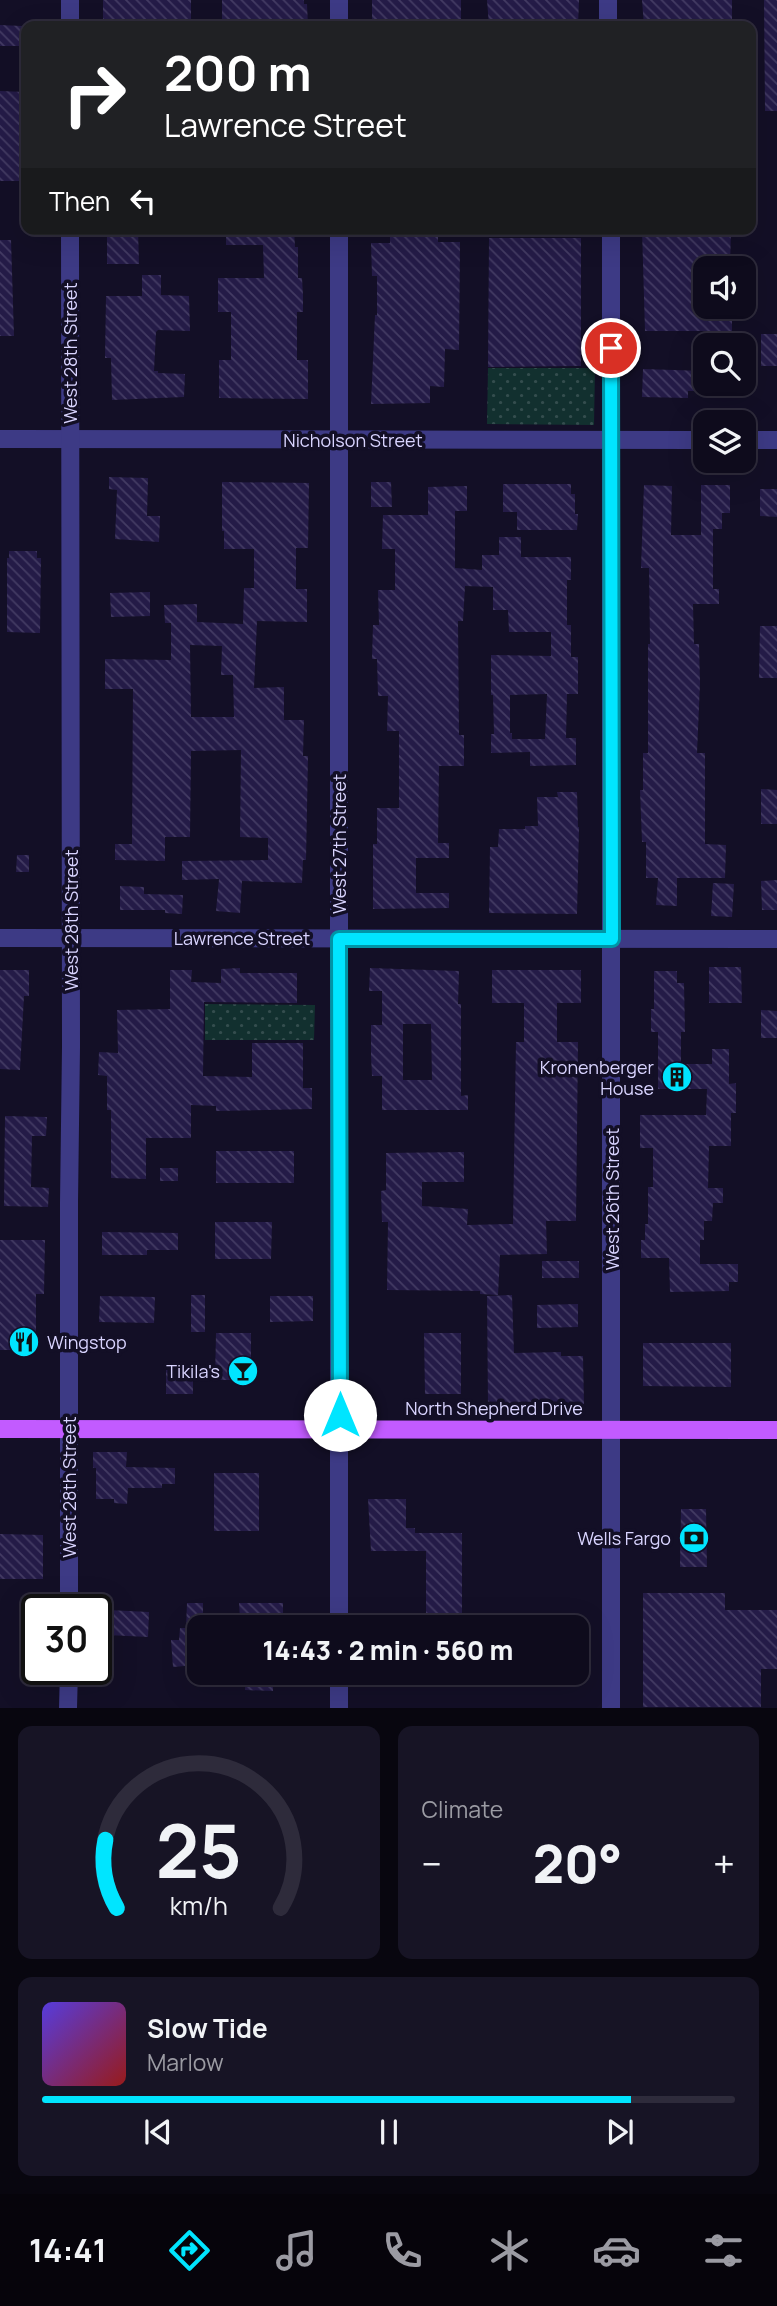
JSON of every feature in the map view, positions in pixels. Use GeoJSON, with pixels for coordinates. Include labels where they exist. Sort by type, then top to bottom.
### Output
{"type":"FeatureCollection","features":[{"type":"Feature","properties":{"kind":"main road","name":"North Shepherd Drive"},"geometry":{"type":"LineString","coordinates":[[0,1429],[777,1430]]}},
{"type":"Feature","properties":{"kind":"street"},"geometry":{"type":"LineString","coordinates":[[70,0],[70,21]]}},
{"type":"Feature","properties":{"kind":"street"},"geometry":{"type":"LineString","coordinates":[[339,0],[339,21]]}},
{"type":"Feature","properties":{"kind":"street"},"geometry":{"type":"LineString","coordinates":[[608,0],[608,21]]}},
{"type":"Feature","properties":{"kind":"street","name":"West 28th Street"},"geometry":{"type":"LineString","coordinates":[[69,1594],[70,235]]}},
{"type":"Feature","properties":{"kind":"street","name":"West 27th Street"},"geometry":{"type":"LineString","coordinates":[[339,235],[339,1615]]}},
{"type":"Feature","properties":{"kind":"street","name":"West 26th Street"},"geometry":{"type":"LineString","coordinates":[[611,235],[611,1707]]}},
{"type":"Feature","properties":{"kind":"street","name":"Nicholson Street"},"geometry":{"type":"LineString","coordinates":[[0,439],[693,440]]}},
{"type":"Feature","properties":{"kind":"street"},"geometry":{"type":"LineString","coordinates":[[756,440],[777,440]]}},
{"type":"Feature","properties":{"kind":"street","name":"Lawrence Street"},"geometry":{"type":"LineString","coordinates":[[0,938],[777,939]]}},
{"type":"Feature","properties":{"kind":"street"},"geometry":{"type":"LineString","coordinates":[[68,1707],[69,1685]]}},
{"type":"Feature","properties":{"kind":"street"},"geometry":{"type":"LineString","coordinates":[[339,1685],[339,1707]]}},
{"type":"Feature","properties":{"kind":"green space"},"geometry":{"type":"Polygon","coordinates":[[[488,368],[595,368],[594,425],[487,424],[488,368]]]}},
{"type":"Feature","properties":{"kind":"green space"},"geometry":{"type":"Polygon","coordinates":[[[205,1004],[315,1005],[314,1040],[205,1040],[205,1004]]]}},
{"type":"Feature","properties":{"kind":"building"},"geometry":{"type":"Polygon","coordinates":[[[103,0],[191,0],[191,20],[188,21],[103,21],[103,0]]]}},
{"type":"Feature","properties":{"kind":"building"},"geometry":{"type":"Polygon","coordinates":[[[222,0],[304,0],[304,4],[307,4],[308,21],[222,21],[222,0]]]}},
{"type":"Feature","properties":{"kind":"building"},"geometry":{"type":"Polygon","coordinates":[[[372,0],[461,0],[461,21],[372,21],[372,0]]]}},
{"type":"Feature","properties":{"kind":"building"},"geometry":{"type":"Polygon","coordinates":[[[487,0],[579,0],[578,21],[489,21],[487,0]]]}},
{"type":"Feature","properties":{"kind":"building"},"geometry":{"type":"Polygon","coordinates":[[[642,0],[732,0],[732,21],[644,21],[642,0]]]}},
{"type":"Feature","properties":{"kind":"building"},"geometry":{"type":"Polygon","coordinates":[[[764,0],[777,0],[777,111],[765,111],[764,0]]]}},
{"type":"Feature","properties":{"kind":"building"},"geometry":{"type":"Polygon","coordinates":[[[0,25],[21,26],[21,46],[0,46],[0,25]]]}},
{"type":"Feature","properties":{"kind":"building"},"geometry":{"type":"Polygon","coordinates":[[[0,91],[21,92],[21,181],[0,181],[0,91]]]}},
{"type":"Feature","properties":{"kind":"building"},"geometry":{"type":"Polygon","coordinates":[[[107,235],[138,235],[139,264],[107,264],[107,235]]]}},
{"type":"Feature","properties":{"kind":"building"},"geometry":{"type":"Polygon","coordinates":[[[226,235],[294,235],[295,247],[298,247],[298,278],[302,278],[303,295],[303,312],[297,312],[297,360],[308,360],[308,399],[219,398],[219,360],[231,360],[231,312],[218,312],[218,278],[264,278],[263,245],[226,245],[226,235]]]}},
{"type":"Feature","properties":{"kind":"building"},"geometry":{"type":"Polygon","coordinates":[[[390,235],[438,235],[438,242],[460,242],[459,350],[445,349],[444,387],[430,386],[430,403],[371,404],[377,276],[372,276],[371,243],[390,243],[390,235]]]}},
{"type":"Feature","properties":{"kind":"building"},"geometry":{"type":"Polygon","coordinates":[[[642,235],[731,235],[730,256],[693,256],[693,319],[732,319],[732,331],[645,331],[642,235]]]}},
{"type":"Feature","properties":{"kind":"building"},"geometry":{"type":"Polygon","coordinates":[[[489,238],[581,238],[581,366],[488,367],[489,238]]]}},
{"type":"Feature","properties":{"kind":"building"},"geometry":{"type":"Polygon","coordinates":[[[0,240],[11,240],[14,336],[0,336],[0,240]]]}},
{"type":"Feature","properties":{"kind":"building"},"geometry":{"type":"Polygon","coordinates":[[[142,275],[161,275],[161,295],[189,296],[190,331],[156,332],[154,371],[185,374],[184,397],[112,400],[111,358],[105,358],[106,296],[142,296],[142,275]]]}},
{"type":"Feature","properties":{"kind":"building"},"geometry":{"type":"Polygon","coordinates":[[[761,334],[777,334],[777,366],[761,366],[761,334]]]}},
{"type":"Feature","properties":{"kind":"building"},"geometry":{"type":"Polygon","coordinates":[[[643,369],[693,371],[693,391],[688,391],[688,398],[642,397],[643,369]]]}},
{"type":"Feature","properties":{"kind":"building"},"geometry":{"type":"Polygon","coordinates":[[[109,477],[148,478],[147,516],[160,516],[159,542],[115,539],[117,490],[109,489],[109,477]]]}},
{"type":"Feature","properties":{"kind":"building"},"geometry":{"type":"Polygon","coordinates":[[[222,482],[309,483],[308,548],[296,548],[296,589],[307,589],[307,622],[257,621],[254,688],[284,687],[284,720],[304,720],[303,756],[308,756],[306,860],[303,860],[302,883],[242,881],[240,913],[216,911],[219,879],[182,880],[182,861],[268,860],[268,838],[240,837],[241,750],[191,751],[190,837],[165,837],[165,861],[115,860],[115,844],[132,844],[133,689],[105,689],[105,659],[171,660],[171,623],[165,623],[164,605],[197,604],[197,622],[243,624],[244,588],[254,588],[254,549],[224,549],[222,482]],[[190,645],[191,717],[234,717],[233,675],[221,675],[222,646],[190,645]]]}},
{"type":"Feature","properties":{"kind":"building"},"geometry":{"type":"Polygon","coordinates":[[[371,482],[391,482],[392,507],[371,507],[371,482]]]}},
{"type":"Feature","properties":{"kind":"building"},"geometry":{"type":"Polygon","coordinates":[[[503,484],[571,484],[571,494],[575,494],[575,514],[578,514],[577,530],[517,530],[517,512],[503,512],[503,484]]]}},
{"type":"Feature","properties":{"kind":"building"},"geometry":{"type":"Polygon","coordinates":[[[644,485],[672,486],[671,535],[701,535],[701,485],[730,485],[730,513],[722,513],[722,529],[713,529],[713,589],[719,589],[719,604],[693,604],[694,644],[699,644],[697,753],[705,753],[705,844],[726,845],[725,878],[677,878],[677,906],[656,905],[658,878],[646,878],[646,842],[642,842],[640,790],[643,790],[643,753],[648,753],[650,644],[649,568],[641,568],[644,485]]]}},
{"type":"Feature","properties":{"kind":"building"},"geometry":{"type":"Polygon","coordinates":[[[467,486],[467,511],[455,511],[455,568],[482,570],[482,555],[499,555],[499,537],[521,537],[521,557],[571,557],[571,580],[567,580],[567,625],[571,625],[571,657],[578,657],[578,694],[567,694],[566,738],[576,738],[576,765],[530,766],[530,752],[491,753],[491,734],[494,734],[491,655],[551,656],[551,632],[509,632],[508,610],[493,610],[493,587],[465,586],[463,621],[458,621],[459,735],[464,735],[464,766],[439,766],[438,843],[449,843],[449,858],[416,858],[416,893],[449,893],[449,908],[373,909],[373,844],[377,844],[377,808],[399,808],[399,731],[387,731],[388,696],[378,696],[377,659],[372,659],[373,625],[379,625],[378,590],[395,590],[395,549],[382,549],[383,515],[428,515],[428,487],[467,486]],[[547,694],[510,695],[512,739],[545,739],[547,694]]]}},
{"type":"Feature","properties":{"kind":"building"},"geometry":{"type":"Polygon","coordinates":[[[760,489],[777,489],[777,517],[760,516],[760,489]]]}},
{"type":"Feature","properties":{"kind":"building"},"geometry":{"type":"Polygon","coordinates":[[[9,551],[37,551],[37,558],[41,558],[40,633],[7,632],[9,551]]]}},
{"type":"Feature","properties":{"kind":"building"},"geometry":{"type":"Polygon","coordinates":[[[150,592],[150,616],[111,617],[110,593],[150,592]]]}},
{"type":"Feature","properties":{"kind":"building"},"geometry":{"type":"Polygon","coordinates":[[[760,626],[777,626],[777,678],[759,678],[760,626]]]}},
{"type":"Feature","properties":{"kind":"building"},"geometry":{"type":"Polygon","coordinates":[[[761,789],[777,790],[777,824],[761,824],[761,789]]]}},
{"type":"Feature","properties":{"kind":"building"},"geometry":{"type":"Polygon","coordinates":[[[557,792],[577,792],[577,914],[489,913],[490,847],[498,847],[499,829],[538,826],[537,797],[558,797],[557,792]]]}},
{"type":"Feature","properties":{"kind":"building"},"geometry":{"type":"Polygon","coordinates":[[[17,855],[29,855],[29,872],[16,872],[17,855]]]}},
{"type":"Feature","properties":{"kind":"building"},"geometry":{"type":"Polygon","coordinates":[[[777,880],[777,910],[762,910],[761,881],[777,880]]]}},
{"type":"Feature","properties":{"kind":"building"},"geometry":{"type":"Polygon","coordinates":[[[713,883],[734,884],[732,917],[711,916],[713,883]]]}},
{"type":"Feature","properties":{"kind":"building"},"geometry":{"type":"Polygon","coordinates":[[[120,886],[144,887],[144,894],[183,895],[182,914],[165,913],[165,910],[120,910],[120,886]]]}},
{"type":"Feature","properties":{"kind":"building"},"geometry":{"type":"Polygon","coordinates":[[[709,967],[741,967],[742,1003],[709,1003],[709,967]]]}},
{"type":"Feature","properties":{"kind":"building"},"geometry":{"type":"Polygon","coordinates":[[[240,968],[240,973],[297,973],[297,1003],[204,1002],[203,1076],[252,1077],[252,1043],[303,1043],[303,1088],[312,1088],[312,1109],[216,1111],[216,1106],[191,1105],[191,1138],[146,1138],[146,1179],[111,1178],[111,1110],[107,1110],[107,1076],[98,1075],[99,1052],[118,1053],[117,1010],[170,1009],[170,970],[192,970],[191,982],[221,983],[221,969],[240,968]]]}},
{"type":"Feature","properties":{"kind":"building"},"geometry":{"type":"Polygon","coordinates":[[[370,968],[459,971],[461,1096],[468,1095],[468,1110],[382,1110],[382,1076],[372,1076],[371,1025],[382,1025],[382,991],[369,991],[370,968]],[[403,1024],[403,1080],[432,1080],[431,1024],[403,1024]]]}},
{"type":"Feature","properties":{"kind":"building"},"geometry":{"type":"Polygon","coordinates":[[[0,970],[29,970],[29,996],[24,996],[20,1070],[0,1069],[0,970]]]}},
{"type":"Feature","properties":{"kind":"building"},"geometry":{"type":"Polygon","coordinates":[[[492,970],[581,970],[581,1003],[557,1003],[557,1042],[578,1042],[576,1221],[546,1221],[547,1254],[500,1255],[498,1295],[480,1294],[480,1291],[387,1290],[388,1222],[382,1222],[381,1191],[386,1190],[386,1153],[464,1152],[464,1182],[422,1182],[422,1206],[468,1209],[467,1225],[513,1224],[516,1042],[524,1042],[524,1003],[492,1003],[492,970]]]}},
{"type":"Feature","properties":{"kind":"building"},"geometry":{"type":"Polygon","coordinates":[[[654,971],[677,971],[677,983],[684,983],[685,1032],[681,1032],[681,1064],[712,1064],[712,1049],[729,1049],[729,1084],[736,1083],[736,1113],[731,1113],[731,1146],[709,1146],[708,1188],[723,1188],[723,1203],[713,1203],[712,1221],[704,1221],[704,1240],[700,1240],[700,1264],[738,1264],[738,1282],[729,1282],[729,1291],[670,1292],[669,1258],[641,1258],[641,1240],[645,1240],[645,1224],[648,1224],[648,1187],[653,1187],[653,1148],[640,1148],[640,1115],[706,1115],[707,1089],[658,1089],[658,1032],[651,1032],[654,971]]]}},
{"type":"Feature","properties":{"kind":"building"},"geometry":{"type":"Polygon","coordinates":[[[761,1010],[777,1011],[777,1038],[761,1038],[761,1010]]]}},
{"type":"Feature","properties":{"kind":"building"},"geometry":{"type":"Polygon","coordinates":[[[5,1116],[47,1117],[46,1136],[32,1136],[31,1187],[49,1188],[48,1207],[4,1206],[5,1116]]]}},
{"type":"Feature","properties":{"kind":"building"},"geometry":{"type":"Polygon","coordinates":[[[216,1151],[294,1151],[294,1183],[216,1183],[216,1151]]]}},
{"type":"Feature","properties":{"kind":"building"},"geometry":{"type":"Polygon","coordinates":[[[160,1168],[178,1168],[178,1181],[160,1181],[160,1168]]]}},
{"type":"Feature","properties":{"kind":"building"},"geometry":{"type":"Polygon","coordinates":[[[215,1222],[272,1222],[271,1259],[215,1259],[215,1222]]]}},
{"type":"Feature","properties":{"kind":"building"},"geometry":{"type":"Polygon","coordinates":[[[102,1232],[178,1233],[178,1250],[147,1250],[147,1255],[102,1255],[102,1232]]]}},
{"type":"Feature","properties":{"kind":"building"},"geometry":{"type":"Polygon","coordinates":[[[0,1240],[45,1240],[44,1294],[36,1294],[36,1350],[0,1350],[0,1240]]]}},
{"type":"Feature","properties":{"kind":"building"},"geometry":{"type":"Polygon","coordinates":[[[542,1261],[579,1261],[579,1278],[542,1278],[542,1261]]]}},
{"type":"Feature","properties":{"kind":"building"},"geometry":{"type":"Polygon","coordinates":[[[191,1295],[205,1295],[205,1332],[191,1332],[191,1295]]]}},
{"type":"Feature","properties":{"kind":"building"},"geometry":{"type":"Polygon","coordinates":[[[512,1295],[514,1353],[561,1352],[561,1356],[583,1356],[584,1404],[488,1406],[487,1296],[512,1295]]]}},
{"type":"Feature","properties":{"kind":"building"},"geometry":{"type":"Polygon","coordinates":[[[100,1296],[155,1297],[154,1323],[99,1322],[100,1296]]]}},
{"type":"Feature","properties":{"kind":"building"},"geometry":{"type":"Polygon","coordinates":[[[270,1296],[313,1296],[313,1321],[270,1322],[270,1296]]]}},
{"type":"Feature","properties":{"kind":"building"},"geometry":{"type":"Polygon","coordinates":[[[578,1304],[578,1327],[537,1328],[537,1305],[578,1304]]]}},
{"type":"Feature","properties":{"kind":"building"},"geometry":{"type":"Polygon","coordinates":[[[216,1333],[251,1333],[251,1380],[215,1380],[216,1333]]]}},
{"type":"Feature","properties":{"kind":"building"},"geometry":{"type":"Polygon","coordinates":[[[424,1333],[461,1333],[461,1394],[425,1394],[424,1333]]]}},
{"type":"Feature","properties":{"kind":"building"},"geometry":{"type":"Polygon","coordinates":[[[643,1343],[731,1343],[731,1387],[643,1386],[643,1343]]]}},
{"type":"Feature","properties":{"kind":"building"},"geometry":{"type":"Polygon","coordinates":[[[166,1370],[193,1370],[193,1394],[166,1394],[166,1370]]]}},
{"type":"Feature","properties":{"kind":"building"},"geometry":{"type":"Polygon","coordinates":[[[93,1452],[127,1452],[126,1467],[175,1468],[175,1484],[162,1484],[162,1488],[128,1488],[127,1504],[114,1503],[114,1499],[96,1499],[93,1452]]]}},
{"type":"Feature","properties":{"kind":"building"},"geometry":{"type":"Polygon","coordinates":[[[214,1473],[259,1473],[259,1531],[214,1531],[214,1473]]]}},
{"type":"Feature","properties":{"kind":"building"},"geometry":{"type":"Polygon","coordinates":[[[368,1499],[406,1499],[406,1528],[415,1528],[415,1533],[462,1533],[462,1615],[426,1615],[426,1551],[371,1551],[368,1499]]]}},
{"type":"Feature","properties":{"kind":"building","name":"Wells Fargo"},"geometry":{"type":"Polygon","coordinates":[[[681,1509],[706,1509],[707,1567],[680,1567],[681,1509]]]}},
{"type":"Feature","properties":{"kind":"building"},"geometry":{"type":"Polygon","coordinates":[[[0,1534],[43,1535],[43,1579],[0,1579],[0,1534]]]}},
{"type":"Feature","properties":{"kind":"building"},"geometry":{"type":"Polygon","coordinates":[[[643,1593],[725,1593],[725,1610],[777,1610],[777,1669],[761,1669],[761,1707],[643,1707],[643,1593]]]}},
{"type":"Feature","properties":{"kind":"building"},"geometry":{"type":"Polygon","coordinates":[[[187,1603],[203,1603],[203,1615],[187,1615],[187,1666],[173,1667],[171,1640],[179,1640],[180,1628],[186,1628],[187,1603]]]}},
{"type":"Feature","properties":{"kind":"building"},"geometry":{"type":"Polygon","coordinates":[[[239,1603],[283,1603],[283,1615],[240,1615],[239,1603]]]}},
{"type":"Feature","properties":{"kind":"building"},"geometry":{"type":"Polygon","coordinates":[[[112,1610],[149,1612],[148,1637],[112,1635],[112,1610]]]}},
{"type":"Feature","properties":{"kind":"building"},"geometry":{"type":"Polygon","coordinates":[[[245,1685],[273,1685],[273,1691],[245,1690],[245,1685]]]}},
{"type":"Feature","properties":{"kind":"place","name":"Kronenberger House"},"geometry":{"type":"Point","coordinates":[677,1077]}},
{"type":"Feature","properties":{"kind":"place","name":"Wingstop"},"geometry":{"type":"Point","coordinates":[24,1342]}},
{"type":"Feature","properties":{"kind":"place","name":"Tikila's"},"geometry":{"type":"Point","coordinates":[243,1371]}},
{"type":"Feature","properties":{"kind":"place","name":"Wells Fargo"},"geometry":{"type":"Point","coordinates":[694,1538]}},
{"type":"Feature","properties":{"kind":"route"},"geometry":{"type":"LineString","coordinates":[[340,1415],[339,939],[612,939],[611,348]]}}]}
